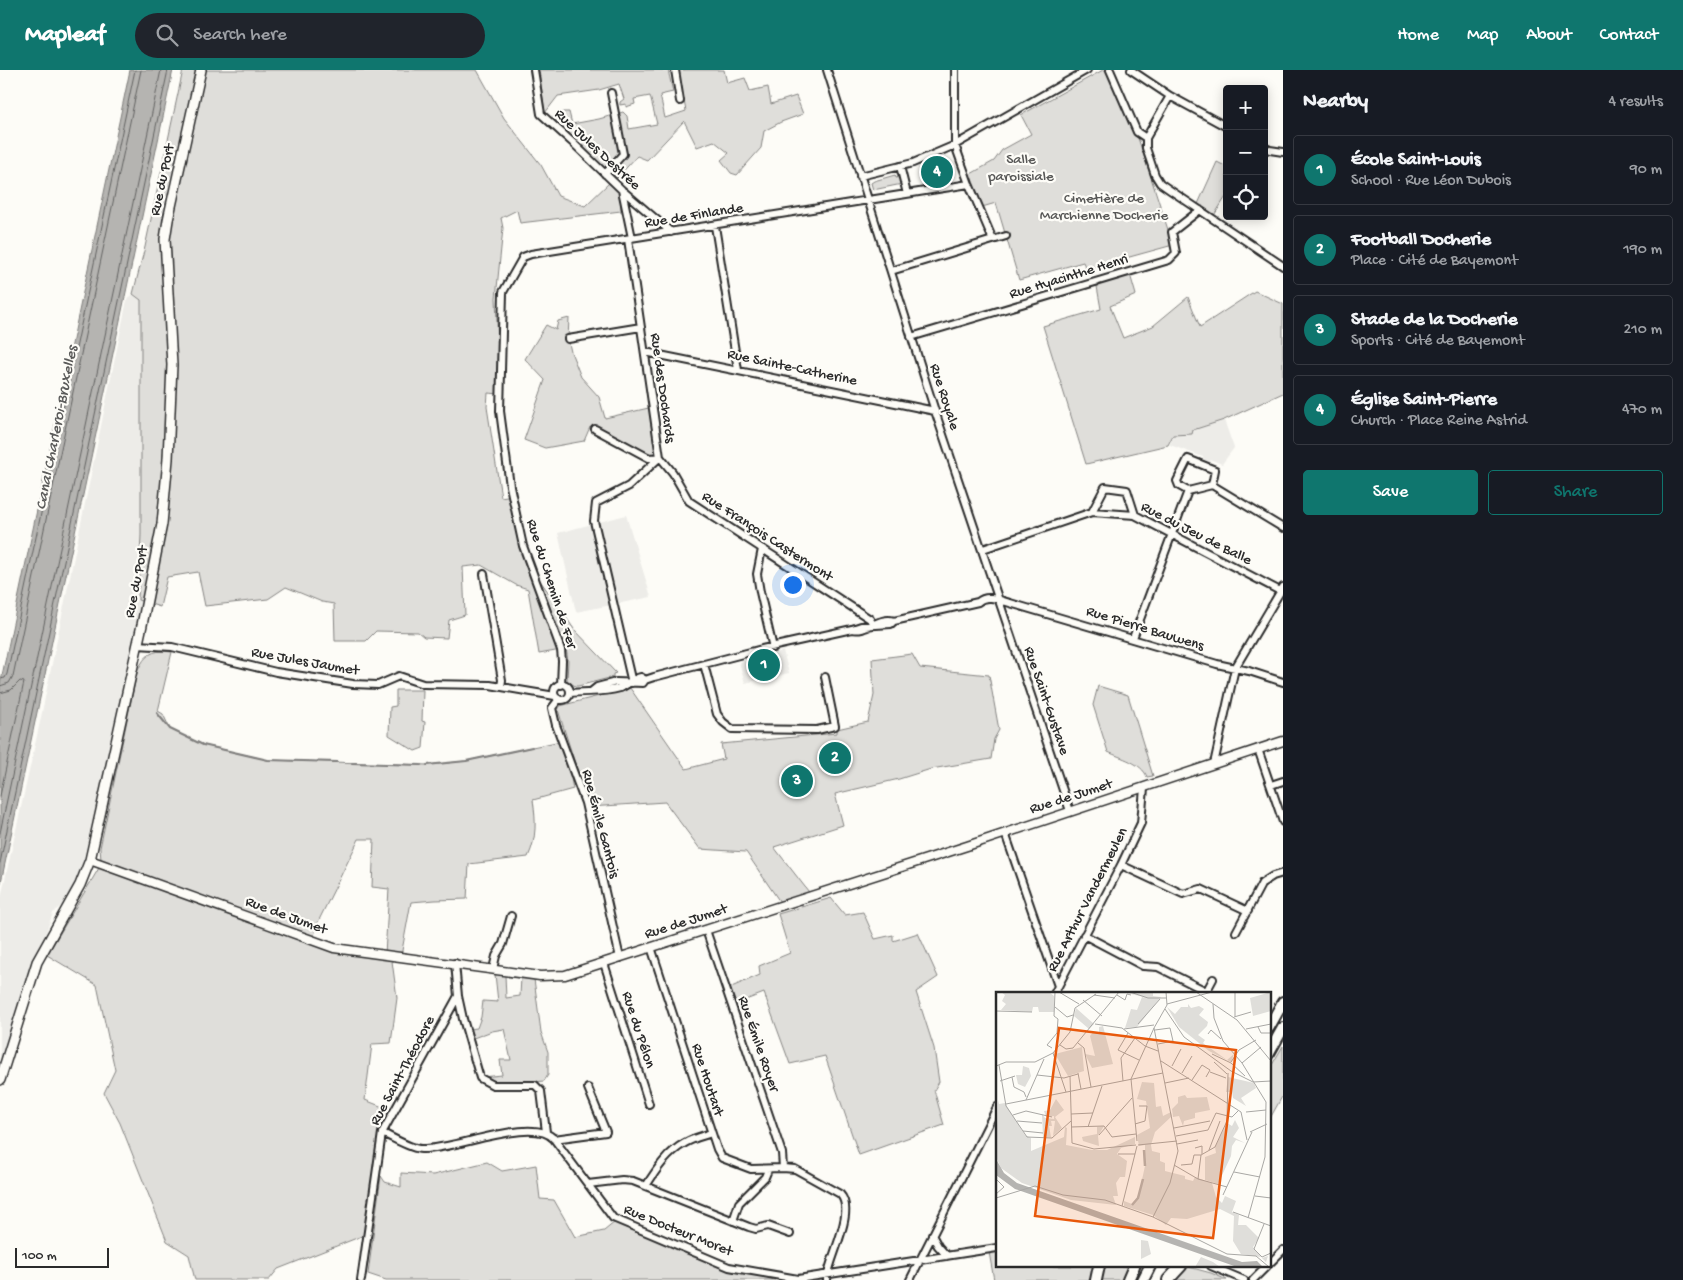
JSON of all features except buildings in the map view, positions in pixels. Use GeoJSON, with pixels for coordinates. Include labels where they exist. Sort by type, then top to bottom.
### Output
{"type":"FeatureCollection","features":[{"type":"Feature","properties":{"kind":"highway"},"geometry":{"type":"LineString","coordinates":[[1270,1024],[1283,1002]]}},
{"type":"Feature","properties":{"kind":"highway"},"geometry":{"type":"LineString","coordinates":[[1270,1051],[1283,1028]]}},
{"type":"Feature","properties":{"kind":"highway"},"geometry":{"type":"LineString","coordinates":[[1128,1280],[1133,1268]]}},
{"type":"Feature","properties":{"kind":"highway"},"geometry":{"type":"LineString","coordinates":[[1143,1280],[1149,1268]]}},
{"type":"Feature","properties":{"kind":"highway"},"geometry":{"type":"LineString","coordinates":[[1168,1280],[1179,1268]]}},
{"type":"Feature","properties":{"kind":"main road","name":"Rue du Port"},"geometry":{"type":"LineString","coordinates":[[0,1080],[37,962],[80,885],[90,860],[142,626],[162,524],[168,459],[172,365],[165,239],[201,70]]}},
{"type":"Feature","properties":{"kind":"street","name":"Rue Jules Destrée"},"geometry":{"type":"LineString","coordinates":[[534,70],[540,114],[622,190],[671,232]]}},
{"type":"Feature","properties":{"kind":"street"},"geometry":{"type":"LineString","coordinates":[[675,70],[680,101]]}},
{"type":"Feature","properties":{"kind":"street","name":"Rue Royale"},"geometry":{"type":"LineString","coordinates":[[827,70],[935,411],[999,600]]}},
{"type":"Feature","properties":{"kind":"street"},"geometry":{"type":"LineString","coordinates":[[955,70],[955,145],[992,240]]}},
{"type":"Feature","properties":{"kind":"street"},"geometry":{"type":"LineString","coordinates":[[860,176],[913,163],[955,145],[1087,70]]}},
{"type":"Feature","properties":{"kind":"street"},"geometry":{"type":"LineString","coordinates":[[1110,70],[1137,132],[1146,138]]}},
{"type":"Feature","properties":{"kind":"street"},"geometry":{"type":"LineString","coordinates":[[1131,70],[1170,96],[1223,125]]}},
{"type":"Feature","properties":{"kind":"street"},"geometry":{"type":"LineString","coordinates":[[605,174],[623,154],[611,93]]}},
{"type":"Feature","properties":{"kind":"street"},"geometry":{"type":"LineString","coordinates":[[1170,96],[1146,138],[1146,148],[1155,175],[1165,187],[1283,266]]}},
{"type":"Feature","properties":{"kind":"street"},"geometry":{"type":"LineString","coordinates":[[1268,149],[1283,152]]}},
{"type":"Feature","properties":{"kind":"street"},"geometry":{"type":"LineString","coordinates":[[900,166],[907,194]]}},
{"type":"Feature","properties":{"kind":"street","name":"Rue de Finlande"},"geometry":{"type":"LineString","coordinates":[[523,257],[532,254],[969,184]]}},
{"type":"Feature","properties":{"kind":"street","name":"Rue des Dochards"},"geometry":{"type":"LineString","coordinates":[[622,190],[660,457],[629,486],[596,503],[594,521],[632,683]]}},
{"type":"Feature","properties":{"kind":"street","name":"Rue Hyacinthe Henri"},"geometry":{"type":"LineString","coordinates":[[912,337],[1169,260],[1176,253],[1172,232],[1200,210]]}},
{"type":"Feature","properties":{"kind":"street"},"geometry":{"type":"LineString","coordinates":[[715,226],[738,370]]}},
{"type":"Feature","properties":{"kind":"street"},"geometry":{"type":"LineString","coordinates":[[891,271],[1006,236]]}},
{"type":"Feature","properties":{"kind":"street","name":"Rue du Chemin de Fer"},"geometry":{"type":"LineString","coordinates":[[523,257],[502,292],[500,410],[510,486],[523,546],[561,650],[561,685]]}},
{"type":"Feature","properties":{"kind":"street"},"geometry":{"type":"LineString","coordinates":[[568,339],[641,327]]}},
{"type":"Feature","properties":{"kind":"street","name":"Rue Sainte-Catherine"},"geometry":{"type":"LineString","coordinates":[[644,352],[935,411]]}},
{"type":"Feature","properties":{"kind":"street"},"geometry":{"type":"LineString","coordinates":[[595,429],[649,458],[660,457]]}},
{"type":"Feature","properties":{"kind":"street","name":"Rue François Castermont"},"geometry":{"type":"LineString","coordinates":[[660,457],[673,473],[689,501],[870,619],[873,625]]}},
{"type":"Feature","properties":{"kind":"street"},"geometry":{"type":"LineString","coordinates":[[1212,485],[1215,470],[1188,459],[1178,480],[1179,486],[1188,491],[1212,485],[1283,528]]}},
{"type":"Feature","properties":{"kind":"street"},"geometry":{"type":"LineString","coordinates":[[1092,512],[1105,487],[1127,490],[1135,515]]}},
{"type":"Feature","properties":{"kind":"street"},"geometry":{"type":"LineString","coordinates":[[1133,638],[1188,491]]}},
{"type":"Feature","properties":{"kind":"street","name":"Rue du Jeu de Balle"},"geometry":{"type":"LineString","coordinates":[[983,549],[1092,512],[1135,515],[1282,589]]}},
{"type":"Feature","properties":{"kind":"street"},"geometry":{"type":"LineString","coordinates":[[762,549],[757,574],[773,648]]}},
{"type":"Feature","properties":{"kind":"street"},"geometry":{"type":"LineString","coordinates":[[484,574],[502,680],[501,687]]}},
{"type":"Feature","properties":{"kind":"street"},"geometry":{"type":"LineString","coordinates":[[1214,764],[1235,668],[1282,589]]}},
{"type":"Feature","properties":{"kind":"street"},"geometry":{"type":"LineString","coordinates":[[570,693],[592,691],[598,693],[621,688],[632,683],[643,683],[645,680],[704,664],[852,629],[859,631],[890,619],[894,620],[978,602],[999,600]]}},
{"type":"Feature","properties":{"kind":"street","name":"Rue Pierre Bauwens"},"geometry":{"type":"LineString","coordinates":[[999,600],[1283,682]]}},
{"type":"Feature","properties":{"kind":"street","name":"Rue Saint-Gustave"},"geometry":{"type":"LineString","coordinates":[[999,600],[1070,811]]}},
{"type":"Feature","properties":{"kind":"street","name":"Rue Jules Jaumet"},"geometry":{"type":"LineString","coordinates":[[137,645],[172,647],[276,672],[354,684],[378,684],[400,676],[423,684],[470,684],[501,687],[557,697]]}},
{"type":"Feature","properties":{"kind":"street"},"geometry":{"type":"LineString","coordinates":[[704,664],[717,714],[732,729],[817,730],[834,726],[825,677]]}},
{"type":"Feature","properties":{"kind":"street"},"geometry":{"type":"LineString","coordinates":[[561,685],[567,686],[570,693],[566,699],[557,697],[556,688],[561,685]]}},
{"type":"Feature","properties":{"kind":"street","name":"Rue Émile Gantois"},"geometry":{"type":"LineString","coordinates":[[557,697],[552,708],[585,803],[620,958]]}},
{"type":"Feature","properties":{"kind":"street","name":"Rue de Jumet"},"geometry":{"type":"LineString","coordinates":[[90,860],[334,948],[540,976],[555,976],[565,975],[620,958],[1283,741]]}},
{"type":"Feature","properties":{"kind":"street"},"geometry":{"type":"LineString","coordinates":[[1258,750],[1283,822]]}},
{"type":"Feature","properties":{"kind":"street"},"geometry":{"type":"LineString","coordinates":[[1271,785],[1283,781]]}},
{"type":"Feature","properties":{"kind":"street","name":"Rue Arthur Vandermeulen"},"geometry":{"type":"LineString","coordinates":[[1055,992],[1141,823],[1144,788]]}},
{"type":"Feature","properties":{"kind":"street"},"geometry":{"type":"LineString","coordinates":[[1005,833],[1058,986]]}},
{"type":"Feature","properties":{"kind":"street"},"geometry":{"type":"LineString","coordinates":[[1121,865],[1183,894],[1201,889],[1248,911]]}},
{"type":"Feature","properties":{"kind":"street"},"geometry":{"type":"LineString","coordinates":[[1236,932],[1262,884],[1283,872]]}},
{"type":"Feature","properties":{"kind":"street"},"geometry":{"type":"LineString","coordinates":[[493,969],[496,956],[503,944],[512,916]]}},
{"type":"Feature","properties":{"kind":"street","name":"Rue Émile Royer"},"geometry":{"type":"LineString","coordinates":[[706,930],[782,1153],[783,1168]]}},
{"type":"Feature","properties":{"kind":"street"},"geometry":{"type":"LineString","coordinates":[[1084,935],[1143,966],[1158,967],[1205,992],[1213,979]]}},
{"type":"Feature","properties":{"kind":"street","name":"Rue Houtart"},"geometry":{"type":"LineString","coordinates":[[652,947],[717,1149],[722,1158],[751,1169],[768,1170],[783,1168]]}},
{"type":"Feature","properties":{"kind":"street","name":"Rue du Pélon"},"geometry":{"type":"LineString","coordinates":[[604,963],[649,1104]]}},
{"type":"Feature","properties":{"kind":"street"},"geometry":{"type":"LineString","coordinates":[[382,1132],[419,1149],[452,1146],[484,1136],[537,1130],[546,1132],[541,1091],[538,1087],[535,1085],[493,1085],[480,1078],[464,1026],[458,996],[455,964]]}},
{"type":"Feature","properties":{"kind":"street","name":"Rue Saint-Théodore"},"geometry":{"type":"LineString","coordinates":[[361,1280],[382,1132],[458,996]]}},
{"type":"Feature","properties":{"kind":"street"},"geometry":{"type":"LineString","coordinates":[[554,1139],[606,1132],[588,1088]]}},
{"type":"Feature","properties":{"kind":"street"},"geometry":{"type":"LineString","coordinates":[[910,1280],[996,1109]]}},
{"type":"Feature","properties":{"kind":"street","name":"Rue Docteur Moret"},"geometry":{"type":"LineString","coordinates":[[546,1132],[554,1139],[613,1218],[729,1267],[798,1279],[827,1277],[996,1248]]}},
{"type":"Feature","properties":{"kind":"street"},"geometry":{"type":"LineString","coordinates":[[646,1186],[657,1169],[678,1148],[686,1142],[712,1133]]}},
{"type":"Feature","properties":{"kind":"street"},"geometry":{"type":"LineString","coordinates":[[783,1168],[795,1170],[840,1194],[843,1198],[845,1207],[841,1235],[827,1277]]}},
{"type":"Feature","properties":{"kind":"street"},"geometry":{"type":"LineString","coordinates":[[733,1221],[739,1202],[766,1177],[768,1170]]}},
{"type":"Feature","properties":{"kind":"street"},"geometry":{"type":"LineString","coordinates":[[588,1184],[622,1180],[633,1181],[756,1229],[768,1226],[790,1234]]}},
{"type":"Feature","properties":{"kind":"street"},"geometry":{"type":"LineString","coordinates":[[932,1235],[938,1246],[947,1256]]}},
{"type":"Feature","properties":{"kind":"street"},"geometry":{"type":"LineString","coordinates":[[1270,1263],[1283,1250]]}},
{"type":"Feature","properties":{"kind":"street"},"geometry":{"type":"LineString","coordinates":[[1216,1268],[1244,1280]]}},
{"type":"Feature","properties":{"kind":"street"},"geometry":{"type":"LineString","coordinates":[[1253,1280],[1265,1268]]}},
{"type":"Feature","properties":{"kind":"shaded area"},"geometry":{"type":"Polygon","coordinates":[[[133,294],[141,300],[141,535],[138,600],[144,602],[76,892],[53,913],[0,1061],[0,902],[40,722],[127,300],[133,294]]]}},
{"type":"Feature","properties":{"kind":"shaded area"},"geometry":{"type":"Polygon","coordinates":[[[1224,420],[1234,448],[1222,464],[1212,460],[1209,462],[1204,460],[1203,457],[1170,445],[1173,435],[1192,434],[1193,430],[1224,420]]]}},
{"type":"Feature","properties":{"kind":"shaded area"},"geometry":{"type":"Polygon","coordinates":[[[626,515],[651,597],[576,612],[558,533],[626,515]]]}},
{"type":"Feature","properties":{"kind":"shaded area"},"geometry":{"type":"Polygon","coordinates":[[[783,651],[789,673],[745,683],[739,662],[783,651]]]}},
{"type":"Feature","properties":{"kind":"green space"},"geometry":{"type":"Polygon","coordinates":[[[183,70],[477,70],[504,118],[541,165],[558,196],[585,206],[610,182],[620,193],[621,211],[520,223],[517,210],[501,218],[503,228],[496,298],[500,394],[488,393],[487,407],[501,497],[512,495],[517,528],[561,650],[539,654],[528,589],[516,585],[481,565],[463,567],[465,615],[449,620],[447,638],[424,637],[418,632],[376,631],[366,641],[335,641],[334,604],[322,602],[286,587],[268,599],[205,606],[198,572],[167,577],[160,607],[138,600],[141,535],[141,300],[133,294],[183,70]]]}},
{"type":"Feature","properties":{"kind":"green space"},"geometry":{"type":"Polygon","coordinates":[[[539,70],[668,70],[673,92],[660,95],[665,118],[686,111],[678,70],[724,70],[727,83],[745,78],[750,91],[768,87],[771,104],[796,96],[803,114],[764,131],[761,148],[737,175],[731,173],[721,160],[729,153],[714,141],[697,147],[684,121],[647,160],[637,156],[617,178],[551,120],[563,112],[569,112],[572,124],[623,112],[627,116],[629,129],[657,124],[650,96],[634,99],[635,104],[626,107],[626,104],[620,105],[620,102],[624,99],[619,84],[599,90],[558,96],[545,113],[539,70]]]}},
{"type":"Feature","properties":{"kind":"green space","name":"Cimetière de Marchienne Docherie"},"geometry":{"type":"Polygon","coordinates":[[[1106,70],[1138,138],[1173,245],[1086,269],[1083,262],[1019,280],[996,203],[982,207],[969,175],[994,161],[1002,150],[1031,134],[1021,115],[1106,70]]]}},
{"type":"Feature","properties":{"kind":"green space"},"geometry":{"type":"Polygon","coordinates":[[[1217,162],[1223,165],[1223,201],[1213,217],[1198,204],[1217,162]]]}},
{"type":"Feature","properties":{"kind":"green space"},"geometry":{"type":"Polygon","coordinates":[[[895,175],[896,178],[901,177],[902,184],[873,190],[871,183],[895,175]]]}},
{"type":"Feature","properties":{"kind":"green space"},"geometry":{"type":"Polygon","coordinates":[[[1129,271],[1136,295],[1110,306],[1123,338],[1153,326],[1188,297],[1200,327],[1255,291],[1283,304],[1283,393],[1224,420],[1193,430],[1192,434],[1173,435],[1168,445],[1086,464],[1043,326],[1101,309],[1096,281],[1129,271]]]}},
{"type":"Feature","properties":{"kind":"green space"},"geometry":{"type":"Polygon","coordinates":[[[569,318],[568,339],[571,352],[581,377],[599,397],[605,418],[653,407],[660,457],[649,458],[590,427],[584,441],[545,448],[524,440],[545,380],[525,359],[546,325],[556,330],[558,321],[569,318]]]}},
{"type":"Feature","properties":{"kind":"green space"},"geometry":{"type":"Polygon","coordinates":[[[539,579],[574,629],[616,673],[613,674],[613,677],[578,686],[567,680],[568,661],[566,648],[539,579]]]}},
{"type":"Feature","properties":{"kind":"green space"},"geometry":{"type":"Polygon","coordinates":[[[158,651],[172,652],[158,711],[163,714],[170,729],[203,745],[268,760],[427,765],[466,761],[556,742],[565,748],[573,789],[533,800],[535,829],[528,857],[469,864],[467,899],[411,902],[401,956],[385,954],[389,889],[372,887],[374,839],[359,839],[317,924],[313,940],[392,961],[397,998],[391,1043],[372,1044],[365,1100],[393,1111],[377,1170],[367,1234],[278,1269],[269,1280],[195,1280],[189,1255],[167,1241],[120,1123],[104,1093],[115,1070],[97,985],[47,955],[99,868],[292,933],[101,860],[100,848],[137,673],[146,657],[158,651]]]}},
{"type":"Feature","properties":{"kind":"green space"},"geometry":{"type":"Polygon","coordinates":[[[912,654],[920,668],[989,675],[999,730],[994,739],[991,759],[931,769],[899,779],[835,794],[843,825],[774,847],[812,896],[782,905],[746,852],[700,849],[665,802],[589,807],[558,710],[560,706],[630,688],[686,769],[724,759],[721,744],[837,733],[837,729],[868,722],[874,695],[872,659],[912,654]]]}},
{"type":"Feature","properties":{"kind":"green space"},"geometry":{"type":"Polygon","coordinates":[[[1098,686],[1128,695],[1153,776],[1147,777],[1141,768],[1108,752],[1093,705],[1098,686]]]}},
{"type":"Feature","properties":{"kind":"green space"},"geometry":{"type":"Polygon","coordinates":[[[396,690],[423,690],[422,721],[425,722],[423,748],[415,751],[389,735],[390,707],[396,706],[396,690]]]}},
{"type":"Feature","properties":{"kind":"green space"},"geometry":{"type":"Polygon","coordinates":[[[831,898],[845,915],[863,912],[875,939],[893,935],[893,941],[918,933],[938,977],[916,992],[934,1048],[939,1082],[934,1090],[944,1125],[859,1155],[825,1056],[790,1064],[764,993],[735,1004],[729,988],[760,975],[759,966],[790,953],[778,914],[831,898]]]}},
{"type":"Feature","properties":{"kind":"green space"},"geometry":{"type":"Polygon","coordinates":[[[495,974],[505,975],[506,998],[520,996],[521,977],[534,979],[541,1032],[548,1052],[548,1075],[544,1081],[500,1085],[483,1077],[502,1075],[500,1060],[511,1060],[504,1029],[492,1031],[468,1040],[469,1029],[477,1028],[481,1017],[483,1001],[498,1002],[495,974]]]}},
{"type":"Feature","properties":{"kind":"green space"},"geometry":{"type":"Polygon","coordinates":[[[1283,1046],[1283,1095],[1270,1118],[1270,1068],[1283,1046]]]}},
{"type":"Feature","properties":{"kind":"green space"},"geometry":{"type":"Polygon","coordinates":[[[487,1162],[502,1171],[536,1165],[540,1199],[554,1200],[575,1237],[604,1231],[615,1222],[731,1267],[775,1280],[386,1280],[368,1274],[381,1176],[385,1182],[401,1187],[401,1173],[433,1175],[487,1162]]]}},
{"type":"Feature","properties":{"kind":"green space"},"geometry":{"type":"Polygon","coordinates":[[[996,1251],[996,1268],[1093,1268],[1090,1280],[994,1280],[989,1252],[996,1251]]]}},
{"type":"Feature","properties":{"kind":"green space"},"geometry":{"type":"Polygon","coordinates":[[[1102,1268],[1127,1268],[1122,1280],[1100,1280],[1102,1268]]]}},
{"type":"Feature","properties":{"kind":"green space"},"geometry":{"type":"Polygon","coordinates":[[[1183,1268],[1192,1268],[1227,1280],[1174,1280],[1183,1268]]]}},
{"type":"Feature","properties":{"kind":"water","name":"Canal Charleroi-Bruxelles"},"geometry":{"type":"Polygon","coordinates":[[[130,70],[173,70],[0,887],[0,685],[130,70]]]}},
{"type":"Feature","properties":{"kind":"waterway"},"geometry":{"type":"LineString","coordinates":[[157,713],[170,729],[203,745],[268,760],[337,762]]}},
{"type":"Feature","properties":{"kind":"waterway"},"geometry":{"type":"LineString","coordinates":[[427,765],[466,761],[532,747]]}},
{"type":"Feature","properties":{"kind":"waterway"},"geometry":{"type":"LineString","coordinates":[[352,763],[421,765]]}},
{"type":"Feature","properties":{"kind":"place","name":"Église Saint-Pierre"},"geometry":{"type":"Point","coordinates":[937,172]}},
{"type":"Feature","properties":{"kind":"place","name":"École Saint-Louis"},"geometry":{"type":"Point","coordinates":[764,665]}},
{"type":"Feature","properties":{"kind":"place","name":"Football Docherie"},"geometry":{"type":"Point","coordinates":[835,758]}},
{"type":"Feature","properties":{"kind":"place","name":"Stade de la Docherie"},"geometry":{"type":"Point","coordinates":[797,781]}},
{"type":"Feature","properties":{"kind":"park label","name":"Salle paroissiale"},"geometry":{"type":"Point","coordinates":[1021,168]}}]}
